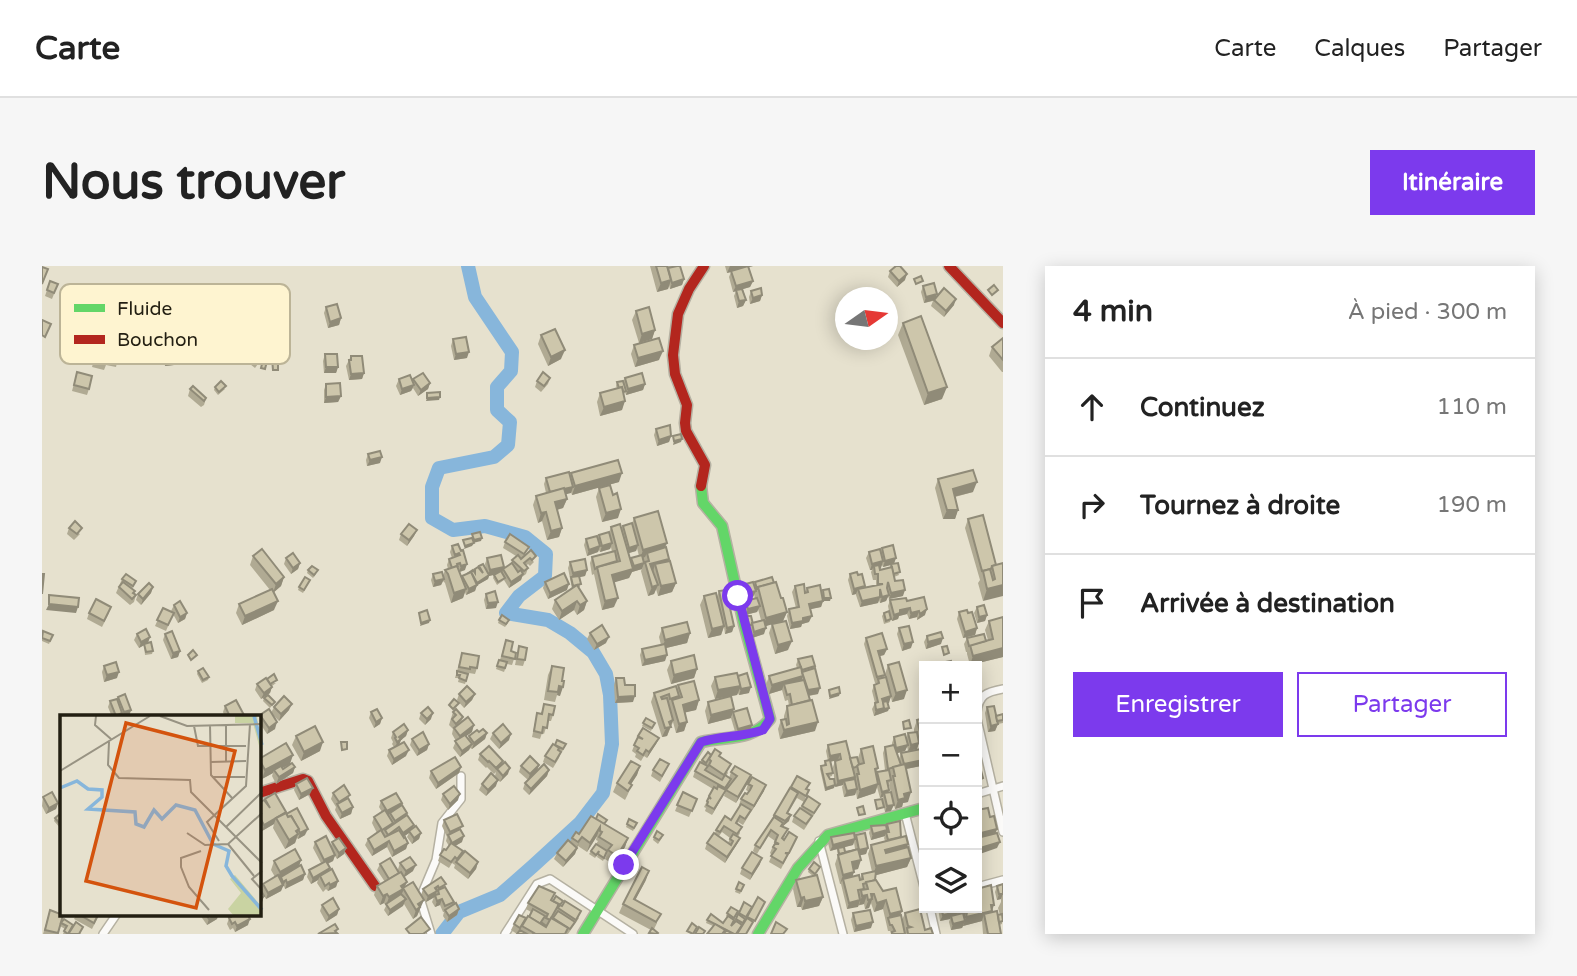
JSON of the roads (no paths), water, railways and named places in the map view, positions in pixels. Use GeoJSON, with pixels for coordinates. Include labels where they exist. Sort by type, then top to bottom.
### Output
{"type":"FeatureCollection","features":[{"type":"Feature","properties":{"kind":"street"},"geometry":{"type":"LineString","coordinates":[[583,934],[701,742],[763,730],[770,719],[744,624],[722,526],[703,503],[701,486],[705,466],[685,428],[687,403],[674,368],[672,335],[679,309],[704,266]]}},
{"type":"Feature","properties":{"kind":"street"},"geometry":{"type":"LineString","coordinates":[[949,266],[1003,323]]}},
{"type":"Feature","properties":{"kind":"street"},"geometry":{"type":"LineString","coordinates":[[982,696],[1003,689]]}},
{"type":"Feature","properties":{"kind":"street"},"geometry":{"type":"LineString","coordinates":[[978,724],[1003,832]]}},
{"type":"Feature","properties":{"kind":"street"},"geometry":{"type":"LineString","coordinates":[[431,934],[422,912],[420,898],[436,860],[442,822],[461,799],[461,776]]}},
{"type":"Feature","properties":{"kind":"street"},"geometry":{"type":"LineString","coordinates":[[261,792],[303,779],[308,781],[326,816],[375,886]]}},
{"type":"Feature","properties":{"kind":"street"},"geometry":{"type":"LineString","coordinates":[[982,792],[1003,786]]}},
{"type":"Feature","properties":{"kind":"street"},"geometry":{"type":"LineString","coordinates":[[758,934],[819,841],[839,830],[919,810]]}},
{"type":"Feature","properties":{"kind":"street"},"geometry":{"type":"LineString","coordinates":[[905,814],[919,868]]}},
{"type":"Feature","properties":{"kind":"street"},"geometry":{"type":"LineString","coordinates":[[819,841],[844,934]]}},
{"type":"Feature","properties":{"kind":"street"},"geometry":{"type":"LineString","coordinates":[[505,934],[537,884],[550,879],[633,934]]}},
{"type":"Feature","properties":{"kind":"street"},"geometry":{"type":"LineString","coordinates":[[982,886],[1003,880]]}},
{"type":"Feature","properties":{"kind":"street"},"geometry":{"type":"LineString","coordinates":[[931,913],[936,934]]}},
{"type":"Feature","properties":{"kind":"street"},"geometry":{"type":"LineString","coordinates":[[103,934],[115,916]]}},
{"type":"Feature","properties":{"kind":"waterway"},"geometry":{"type":"LineString","coordinates":[[442,934],[459,912],[500,895],[580,823],[603,793],[612,744],[610,695],[606,674],[593,652],[570,633],[548,620],[506,613],[519,596],[545,576],[546,554],[525,537],[485,526],[453,530],[432,518],[432,487],[439,468],[494,457],[508,445],[510,422],[497,410],[497,387],[511,371],[512,352],[475,297],[468,266]]}}]}
